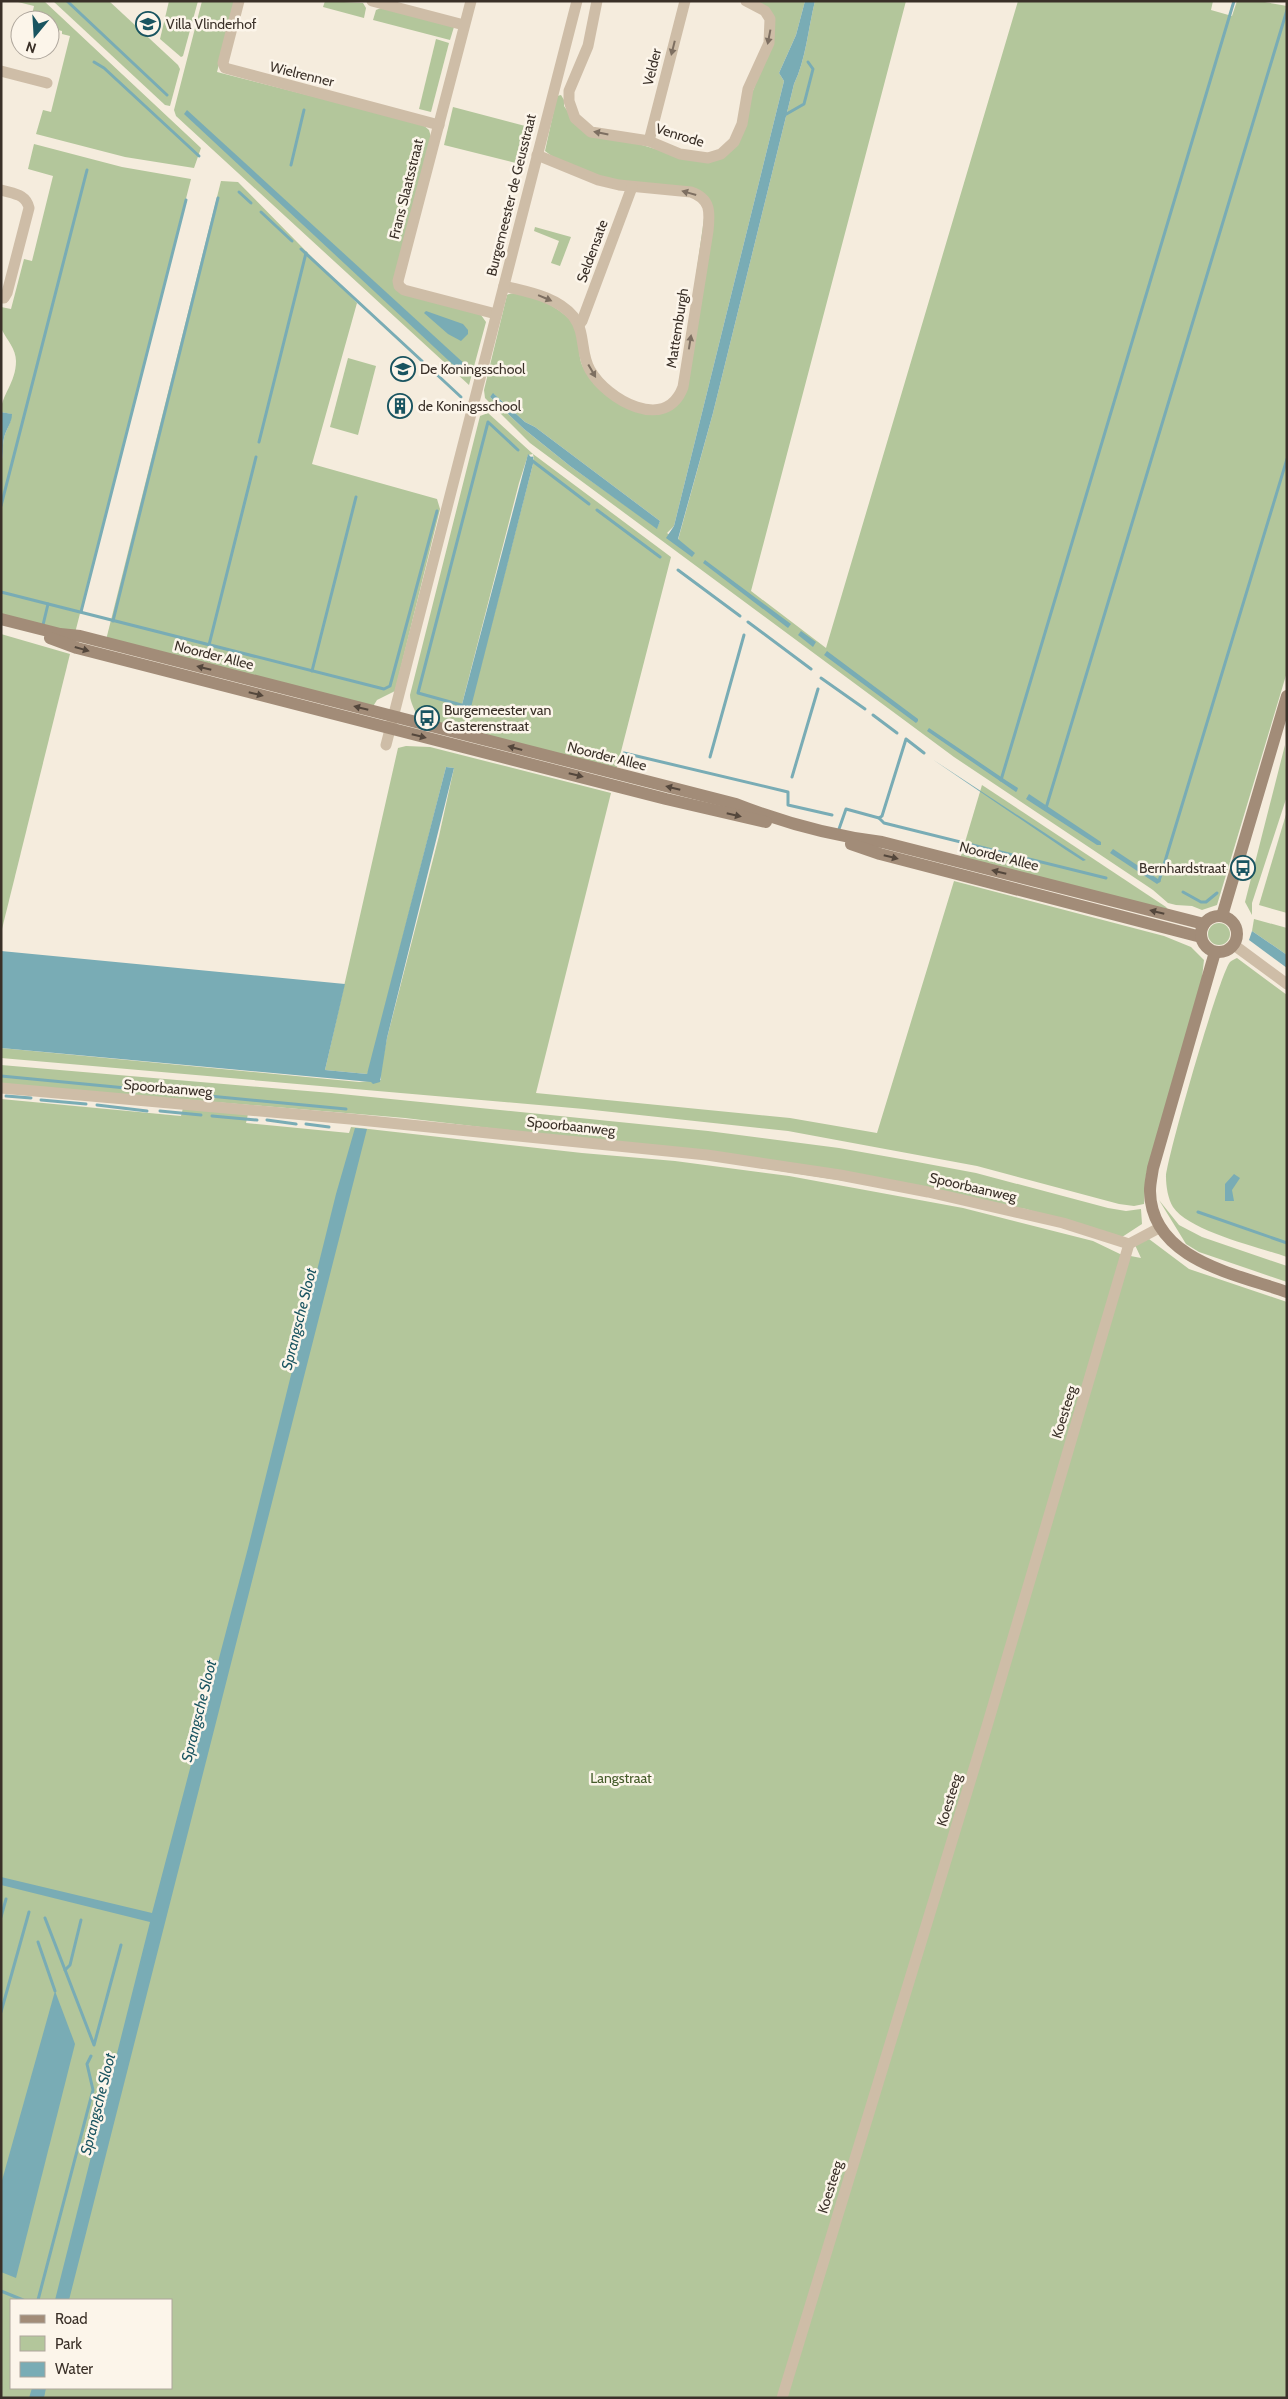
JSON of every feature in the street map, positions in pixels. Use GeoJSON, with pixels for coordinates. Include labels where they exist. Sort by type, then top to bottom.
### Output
{"type":"FeatureCollection","features":[{"type":"Feature","properties":{"kind":"street","name":"Wielrenner"},"geometry":{"type":"LineString","coordinates":[[239,1],[223,63],[224,68],[439,125]]}},
{"type":"Feature","properties":{"kind":"street"},"geometry":{"type":"LineString","coordinates":[[372,1],[464,25]]}},
{"type":"Feature","properties":{"kind":"street","name":"Frans Slaatsstraat"},"geometry":{"type":"LineString","coordinates":[[471,1],[398,281],[399,286],[404,290],[496,314]]}},
{"type":"Feature","properties":{"kind":"street","name":"Burgemeester de Geusstraat"},"geometry":{"type":"LineString","coordinates":[[392,723],[577,1]]}},
{"type":"Feature","properties":{"kind":"street"},"geometry":{"type":"LineString","coordinates":[[555,86],[569,91],[588,46],[597,1]]}},
{"type":"Feature","properties":{"kind":"street","name":"Velder"},"geometry":{"type":"LineString","coordinates":[[649,141],[685,1]]}},
{"type":"Feature","properties":{"kind":"street","name":"Venrode"},"geometry":{"type":"LineString","coordinates":[[569,91],[571,111],[582,126],[591,132],[649,141],[680,154],[708,158],[721,154],[734,142],[742,124],[748,89],[765,53],[770,33],[770,19],[765,11],[746,1]]}},
{"type":"Feature","properties":{"kind":"street"},"geometry":{"type":"LineString","coordinates":[[1,71],[47,83]]}},
{"type":"Feature","properties":{"kind":"street","name":"Mattemburgh"},"geometry":{"type":"LineString","coordinates":[[537,155],[598,180],[632,187],[691,192],[705,200],[710,212],[683,387],[677,400],[664,409],[650,410],[627,403],[609,392],[589,368],[579,325]]}},
{"type":"Feature","properties":{"kind":"street","name":"Seldensate"},"geometry":{"type":"LineString","coordinates":[[579,325],[632,187]]}},
{"type":"Feature","properties":{"kind":"street"},"geometry":{"type":"LineString","coordinates":[[1,190],[22,196],[27,200],[28,208],[7,293],[2,298]]}},
{"type":"Feature","properties":{"kind":"street"},"geometry":{"type":"LineString","coordinates":[[504,286],[554,302],[566,310],[579,325]]}},
{"type":"Feature","properties":{"kind":"street","name":"Noorder Allee"},"geometry":{"type":"LineString","coordinates":[[1,619],[60,634],[80,636],[392,723]]}},
{"type":"Feature","properties":{"kind":"street","name":"Noorder Allee"},"geometry":{"type":"LineString","coordinates":[[1,626],[56,640],[77,648],[392,723],[651,789],[860,839],[882,842],[1204,924]]}},
{"type":"Feature","properties":{"kind":"street"},"geometry":{"type":"LineString","coordinates":[[1222,916],[1287,696]]}},
{"type":"Feature","properties":{"kind":"street"},"geometry":{"type":"LineString","coordinates":[[386,745],[392,723]]}},
{"type":"Feature","properties":{"kind":"street","name":"Noorder Allee"},"geometry":{"type":"LineString","coordinates":[[651,789],[858,846],[880,854],[1201,937]]}},
{"type":"Feature","properties":{"kind":"street"},"geometry":{"type":"LineString","coordinates":[[1222,916],[1232,921],[1236,926],[1238,937],[1234,945],[1224,952],[1215,952],[1204,945],[1201,937],[1204,924],[1212,917],[1222,916]]}},
{"type":"Feature","properties":{"kind":"street"},"geometry":{"type":"LineString","coordinates":[[1234,945],[1287,984]]}},
{"type":"Feature","properties":{"kind":"street"},"geometry":{"type":"LineString","coordinates":[[1215,952],[1153,1168],[1150,1190],[1152,1205],[1161,1228],[1172,1244],[1201,1262],[1287,1292]]}},
{"type":"Feature","properties":{"kind":"street","name":"Spoorbaanweg"},"geometry":{"type":"LineString","coordinates":[[1,1088],[350,1119],[707,1155],[840,1175],[928,1192],[1063,1224],[1129,1244]]}},
{"type":"Feature","properties":{"kind":"street"},"geometry":{"type":"LineString","coordinates":[[1129,1244],[1161,1228]]}},
{"type":"Feature","properties":{"kind":"street","name":"Koesteeg"},"geometry":{"type":"LineString","coordinates":[[782,2398],[987,1726],[1129,1244]]}},
{"type":"Feature","properties":{"kind":"green space"},"geometry":{"type":"Polygon","coordinates":[[[14,1],[44,1],[54,10],[33,10],[34,6],[14,1]]]}},
{"type":"Feature","properties":{"kind":"green space"},"geometry":{"type":"Polygon","coordinates":[[[53,1],[109,1],[178,65],[180,69],[170,106],[165,105],[53,1]]]}},
{"type":"Feature","properties":{"kind":"green space"},"geometry":{"type":"Polygon","coordinates":[[[169,1],[198,1],[183,56],[181,57],[160,39],[169,1]]]}},
{"type":"Feature","properties":{"kind":"green space"},"geometry":{"type":"Polygon","coordinates":[[[202,1],[235,1],[217,72],[422,124],[429,130],[431,137],[393,282],[481,315],[486,322],[469,385],[176,116],[174,110],[202,1]]]}},
{"type":"Feature","properties":{"kind":"green space"},"geometry":{"type":"Polygon","coordinates":[[[325,1],[363,3],[366,8],[364,18],[323,7],[325,1]]]}},
{"type":"Feature","properties":{"kind":"green space"},"geometry":{"type":"Polygon","coordinates":[[[757,1],[805,1],[796,35],[779,73],[784,81],[674,526],[667,533],[692,551],[678,540],[713,413],[794,84],[804,54],[815,1],[906,1],[751,591],[826,648],[1018,1],[1213,1],[1211,10],[1232,16],[1237,1],[1259,1],[1287,6],[1287,672],[1217,905],[1202,910],[1192,906],[1168,903],[1153,890],[954,757],[530,443],[485,398],[484,390],[507,295],[514,293],[534,297],[556,308],[565,315],[576,328],[583,367],[634,409],[678,404],[707,197],[645,187],[600,177],[579,170],[545,151],[557,96],[561,95],[564,100],[564,106],[578,126],[679,156],[729,153],[774,36],[757,1]],[[494,394],[490,397],[524,429],[570,466],[657,528],[660,521],[535,427],[525,422],[494,394]]]}},
{"type":"Feature","properties":{"kind":"green space"},"geometry":{"type":"Polygon","coordinates":[[[381,8],[454,27],[450,40],[373,20],[376,10],[381,8]]]}},
{"type":"Feature","properties":{"kind":"green space"},"geometry":{"type":"Polygon","coordinates":[[[60,16],[201,148],[194,168],[125,157],[36,134],[43,110],[51,112],[70,36],[62,34],[60,30],[60,16]]]}},
{"type":"Feature","properties":{"kind":"green space"},"geometry":{"type":"Polygon","coordinates":[[[436,39],[449,43],[431,112],[419,109],[436,39]]]}},
{"type":"Feature","properties":{"kind":"green space"},"geometry":{"type":"Polygon","coordinates":[[[453,107],[529,127],[520,164],[444,145],[453,107]]]}},
{"type":"Feature","properties":{"kind":"green space"},"geometry":{"type":"Polygon","coordinates":[[[34,144],[122,167],[191,179],[75,633],[1,616],[1,463],[4,438],[10,423],[11,414],[1,412],[3,400],[14,376],[16,357],[1,328],[1,307],[11,309],[24,259],[32,261],[53,176],[28,169],[34,144]]]}},
{"type":"Feature","properties":{"kind":"green space"},"geometry":{"type":"Polygon","coordinates":[[[221,181],[238,182],[357,303],[312,464],[437,499],[440,509],[395,691],[377,700],[372,708],[106,640],[221,181]]]}},
{"type":"Feature","properties":{"kind":"green space"},"geometry":{"type":"Polygon","coordinates":[[[535,227],[571,237],[560,266],[551,263],[559,241],[534,231],[535,227]]]}},
{"type":"Feature","properties":{"kind":"green space"},"geometry":{"type":"Polygon","coordinates":[[[348,358],[376,366],[358,435],[330,427],[348,358]]]}},
{"type":"Feature","properties":{"kind":"green space"},"geometry":{"type":"Polygon","coordinates":[[[488,413],[533,454],[671,557],[616,771],[417,719],[410,695],[480,416],[488,413]],[[533,454],[528,455],[519,483],[460,712],[468,715],[534,460],[533,454]]]}},
{"type":"Feature","properties":{"kind":"green space"},"geometry":{"type":"Polygon","coordinates":[[[1,634],[70,654],[1,933],[1,634]]]}},
{"type":"Feature","properties":{"kind":"green space"},"geometry":{"type":"Polygon","coordinates":[[[1285,745],[1287,796],[1252,903],[1252,915],[1245,902],[1285,745]]]}},
{"type":"Feature","properties":{"kind":"green space"},"geometry":{"type":"Polygon","coordinates":[[[406,746],[430,747],[611,793],[536,1093],[790,1118],[877,1133],[954,881],[1164,936],[1191,947],[1204,960],[1202,978],[1146,1175],[1144,1204],[1134,1206],[1119,1204],[977,1166],[788,1131],[584,1109],[1,1058],[1,1048],[359,1082],[381,1080],[380,1073],[387,1038],[439,836],[454,768],[446,767],[369,1070],[367,1074],[325,1070],[398,748],[406,746]]]}},
{"type":"Feature","properties":{"kind":"green space"},"geometry":{"type":"Polygon","coordinates":[[[982,785],[1166,907],[1171,913],[960,859],[982,785]]]}},
{"type":"Feature","properties":{"kind":"green space"},"geometry":{"type":"Polygon","coordinates":[[[1287,811],[1287,913],[1259,905],[1287,811]]]}},
{"type":"Feature","properties":{"kind":"green space"},"geometry":{"type":"Polygon","coordinates":[[[1254,919],[1287,928],[1287,955],[1252,931],[1254,919]]]}},
{"type":"Feature","properties":{"kind":"green space"},"geometry":{"type":"Polygon","coordinates":[[[1215,923],[1223,923],[1230,930],[1230,938],[1223,945],[1215,945],[1208,938],[1208,930],[1215,923]]]}},
{"type":"Feature","properties":{"kind":"green space"},"geometry":{"type":"Polygon","coordinates":[[[1237,958],[1287,995],[1287,1257],[1225,1237],[1193,1224],[1181,1216],[1173,1207],[1167,1188],[1166,1177],[1169,1162],[1184,1103],[1216,997],[1230,962],[1237,958]]]}},
{"type":"Feature","properties":{"kind":"green space"},"geometry":{"type":"Polygon","coordinates":[[[1,1065],[331,1093],[708,1131],[839,1148],[976,1173],[1108,1208],[1126,1211],[1141,1209],[1142,1224],[1119,1239],[1026,1209],[547,1135],[405,1118],[1,1084],[1,1065]]]}},
{"type":"Feature","properties":{"kind":"green space","name":"Langstraat"},"geometry":{"type":"Polygon","coordinates":[[[1,1099],[181,1116],[183,1108],[248,1114],[246,1123],[349,1133],[351,1127],[582,1153],[675,1161],[789,1176],[963,1208],[1093,1241],[1120,1254],[1141,1258],[1135,1245],[1149,1239],[1189,1269],[1287,1302],[1287,2398],[1,2398],[1,1099]]]}},
{"type":"Feature","properties":{"kind":"green space"},"geometry":{"type":"Polygon","coordinates":[[[1159,1200],[1179,1225],[1202,1237],[1287,1266],[1287,1282],[1199,1252],[1186,1244],[1159,1200]]]}},
{"type":"Feature","properties":{"kind":"water"},"geometry":{"type":"Polygon","coordinates":[[[805,1],[815,1],[804,54],[794,84],[713,413],[678,539],[695,553],[692,557],[666,538],[674,526],[784,81],[779,73],[796,35],[805,1]]]}},
{"type":"Feature","properties":{"kind":"water"},"geometry":{"type":"Polygon","coordinates":[[[187,110],[468,367],[463,374],[184,114],[187,110]]]}},
{"type":"Feature","properties":{"kind":"water"},"geometry":{"type":"Polygon","coordinates":[[[426,311],[463,324],[468,330],[468,334],[461,341],[448,334],[424,313],[426,311]]]}},
{"type":"Feature","properties":{"kind":"water"},"geometry":{"type":"Polygon","coordinates":[[[493,393],[525,422],[535,427],[660,521],[657,529],[570,466],[524,429],[490,397],[493,393]]]}},
{"type":"Feature","properties":{"kind":"water"},"geometry":{"type":"Polygon","coordinates":[[[1,412],[12,414],[4,438],[1,463],[1,412]]]}},
{"type":"Feature","properties":{"kind":"water"},"geometry":{"type":"Polygon","coordinates":[[[528,454],[534,460],[469,715],[460,712],[528,454]]]}},
{"type":"Feature","properties":{"kind":"water"},"geometry":{"type":"Polygon","coordinates":[[[705,560],[791,624],[788,628],[703,563],[705,560]]]}},
{"type":"Feature","properties":{"kind":"water"},"geometry":{"type":"Polygon","coordinates":[[[801,631],[816,642],[813,647],[798,635],[801,631]]]}},
{"type":"Feature","properties":{"kind":"water"},"geometry":{"type":"Polygon","coordinates":[[[827,651],[918,719],[918,721],[916,723],[824,655],[827,651]]]}},
{"type":"Feature","properties":{"kind":"water"},"geometry":{"type":"Polygon","coordinates":[[[929,728],[1018,788],[1017,791],[927,731],[929,728]]]}},
{"type":"Feature","properties":{"kind":"water"},"geometry":{"type":"Polygon","coordinates":[[[932,759],[1086,860],[1083,861],[1066,850],[932,759]]]}},
{"type":"Feature","properties":{"kind":"water"},"geometry":{"type":"Polygon","coordinates":[[[446,767],[454,768],[387,1038],[380,1082],[373,1084],[371,1082],[1,1048],[1,951],[345,984],[325,1070],[367,1074],[446,767]]]}},
{"type":"Feature","properties":{"kind":"water"},"geometry":{"type":"Polygon","coordinates":[[[1029,794],[1101,842],[1101,845],[1097,845],[1026,799],[1029,794]]]}},
{"type":"Feature","properties":{"kind":"water"},"geometry":{"type":"Polygon","coordinates":[[[1113,849],[1161,881],[1157,884],[1110,853],[1113,849]]]}},
{"type":"Feature","properties":{"kind":"water"},"geometry":{"type":"Polygon","coordinates":[[[1252,931],[1287,955],[1287,968],[1249,940],[1252,931]]]}},
{"type":"Feature","properties":{"kind":"water","name":"Sprangsche Sloot"},"geometry":{"type":"Polygon","coordinates":[[[355,1128],[367,1129],[69,2299],[55,2299],[150,1922],[1,1885],[1,1877],[152,1913],[248,1548],[336,1194],[355,1128]]]}},
{"type":"Feature","properties":{"kind":"water"},"geometry":{"type":"Polygon","coordinates":[[[1234,1174],[1240,1178],[1232,1190],[1234,1201],[1225,1201],[1225,1184],[1234,1174]]]}},
{"type":"Feature","properties":{"kind":"water"},"geometry":{"type":"Polygon","coordinates":[[[55,1991],[75,2044],[16,2278],[1,2272],[1,2184],[55,1991]]]}},
{"type":"Feature","properties":{"kind":"water"},"geometry":{"type":"Polygon","coordinates":[[[32,2389],[46,2389],[44,2398],[29,2398],[32,2389]]]}},
{"type":"Feature","properties":{"kind":"waterway"},"geometry":{"type":"LineString","coordinates":[[67,1],[167,95]]}},
{"type":"Feature","properties":{"kind":"waterway"},"geometry":{"type":"LineString","coordinates":[[1001,780],[1234,1]]}},
{"type":"Feature","properties":{"kind":"waterway"},"geometry":{"type":"LineString","coordinates":[[1046,808],[1287,10]]}},
{"type":"Feature","properties":{"kind":"waterway"},"geometry":{"type":"LineString","coordinates":[[94,62],[104,68],[199,156]]}},
{"type":"Feature","properties":{"kind":"waterway"},"geometry":{"type":"LineString","coordinates":[[783,116],[804,104],[813,69],[808,62]]}},
{"type":"Feature","properties":{"kind":"waterway"},"geometry":{"type":"LineString","coordinates":[[291,165],[304,110]]}},
{"type":"Feature","properties":{"kind":"waterway"},"geometry":{"type":"LineString","coordinates":[[1,506],[87,170]]}},
{"type":"Feature","properties":{"kind":"waterway"},"geometry":{"type":"LineString","coordinates":[[239,192],[251,203]]}},
{"type":"Feature","properties":{"kind":"waterway"},"geometry":{"type":"LineString","coordinates":[[113,621],[218,198]]}},
{"type":"Feature","properties":{"kind":"waterway"},"geometry":{"type":"LineString","coordinates":[[81,612],[186,200]]}},
{"type":"Feature","properties":{"kind":"waterway"},"geometry":{"type":"LineString","coordinates":[[261,212],[292,241]]}},
{"type":"Feature","properties":{"kind":"waterway"},"geometry":{"type":"LineString","coordinates":[[301,249],[422,361]]}},
{"type":"Feature","properties":{"kind":"waterway"},"geometry":{"type":"LineString","coordinates":[[259,442],[306,253]]}},
{"type":"Feature","properties":{"kind":"waterway"},"geometry":{"type":"LineString","coordinates":[[432,370],[461,397]]}},
{"type":"Feature","properties":{"kind":"waterway"},"geometry":{"type":"LineString","coordinates":[[465,706],[418,693],[488,422],[518,450]]}},
{"type":"Feature","properties":{"kind":"waterway"},"geometry":{"type":"LineString","coordinates":[[209,645],[256,457]]}},
{"type":"Feature","properties":{"kind":"waterway"},"geometry":{"type":"LineString","coordinates":[[532,458],[530,459],[589,504]]}},
{"type":"Feature","properties":{"kind":"waterway"},"geometry":{"type":"LineString","coordinates":[[1159,881],[1287,459]]}},
{"type":"Feature","properties":{"kind":"waterway"},"geometry":{"type":"LineString","coordinates":[[312,671],[356,497]]}},
{"type":"Feature","properties":{"kind":"waterway"},"geometry":{"type":"LineString","coordinates":[[597,510],[660,557]]}},
{"type":"Feature","properties":{"kind":"waterway"},"geometry":{"type":"LineString","coordinates":[[1,592],[384,689],[390,686],[437,511]]}},
{"type":"Feature","properties":{"kind":"waterway"},"geometry":{"type":"LineString","coordinates":[[678,570],[740,616]]}},
{"type":"Feature","properties":{"kind":"waterway"},"geometry":{"type":"LineString","coordinates":[[43,625],[48,604]]}},
{"type":"Feature","properties":{"kind":"waterway"},"geometry":{"type":"LineString","coordinates":[[748,622],[811,669]]}},
{"type":"Feature","properties":{"kind":"waterway"},"geometry":{"type":"LineString","coordinates":[[710,757],[744,635]]}},
{"type":"Feature","properties":{"kind":"waterway"},"geometry":{"type":"LineString","coordinates":[[821,678],[865,709]]}},
{"type":"Feature","properties":{"kind":"waterway"},"geometry":{"type":"LineString","coordinates":[[792,777],[818,689]]}},
{"type":"Feature","properties":{"kind":"waterway"},"geometry":{"type":"LineString","coordinates":[[873,715],[897,733]]}},
{"type":"Feature","properties":{"kind":"waterway"},"geometry":{"type":"LineString","coordinates":[[839,829],[846,809],[879,818],[882,816],[906,739],[924,753]]}},
{"type":"Feature","properties":{"kind":"waterway"},"geometry":{"type":"LineString","coordinates":[[624,753],[788,792],[788,805],[832,815]]}},
{"type":"Feature","properties":{"kind":"waterway"},"geometry":{"type":"LineString","coordinates":[[879,818],[884,823],[1106,878]]}},
{"type":"Feature","properties":{"kind":"waterway"},"geometry":{"type":"LineString","coordinates":[[1183,892],[1201,902],[1206,902],[1217,893]]}},
{"type":"Feature","properties":{"kind":"waterway"},"geometry":{"type":"LineString","coordinates":[[1,1076],[346,1109]]}},
{"type":"Feature","properties":{"kind":"waterway"},"geometry":{"type":"LineString","coordinates":[[6,1096],[31,1098]]}},
{"type":"Feature","properties":{"kind":"waterway"},"geometry":{"type":"LineString","coordinates":[[41,1100],[86,1104]]}},
{"type":"Feature","properties":{"kind":"waterway"},"geometry":{"type":"LineString","coordinates":[[97,1105],[147,1111]]}},
{"type":"Feature","properties":{"kind":"waterway"},"geometry":{"type":"LineString","coordinates":[[160,1111],[201,1115]]}},
{"type":"Feature","properties":{"kind":"waterway"},"geometry":{"type":"LineString","coordinates":[[212,1116],[257,1120]]}},
{"type":"Feature","properties":{"kind":"waterway"},"geometry":{"type":"LineString","coordinates":[[267,1120],[296,1124]]}},
{"type":"Feature","properties":{"kind":"waterway"},"geometry":{"type":"LineString","coordinates":[[306,1124],[329,1127]]}},
{"type":"Feature","properties":{"kind":"waterway"},"geometry":{"type":"LineString","coordinates":[[1198,1212],[1287,1243]]}},
{"type":"Feature","properties":{"kind":"waterway"},"geometry":{"type":"LineString","coordinates":[[1,1917],[6,1899]]}},
{"type":"Feature","properties":{"kind":"waterway"},"geometry":{"type":"LineString","coordinates":[[1,2012],[29,1912]]}},
{"type":"Feature","properties":{"kind":"waterway"},"geometry":{"type":"LineString","coordinates":[[45,1918],[94,2045],[121,1945]]}},
{"type":"Feature","properties":{"kind":"waterway"},"geometry":{"type":"LineString","coordinates":[[65,1970],[70,1965],[81,1920]]}},
{"type":"Feature","properties":{"kind":"waterway"},"geometry":{"type":"LineString","coordinates":[[38,1942],[55,1991]]}},
{"type":"Feature","properties":{"kind":"waterway"},"geometry":{"type":"LineString","coordinates":[[38,2299],[93,2090],[87,2064],[91,2056]]}},
{"type":"Feature","properties":{"kind":"waterway"},"geometry":{"type":"LineString","coordinates":[[1,2291],[21,2299]]}},
{"type":"Feature","properties":{"kind":"place","name":"Villa Vlinderhof"},"geometry":{"type":"Point","coordinates":[148,24]}},
{"type":"Feature","properties":{"kind":"place","name":"De Koningsschool"},"geometry":{"type":"Point","coordinates":[403,369]}},
{"type":"Feature","properties":{"kind":"place","name":"de Koningsschool"},"geometry":{"type":"Point","coordinates":[400,406]}},
{"type":"Feature","properties":{"kind":"place","name":"Burgemeester van Casterenstraat"},"geometry":{"type":"Point","coordinates":[427,718]}},
{"type":"Feature","properties":{"kind":"place","name":"Bernhardstraat"},"geometry":{"type":"Point","coordinates":[1243,868]}}]}
